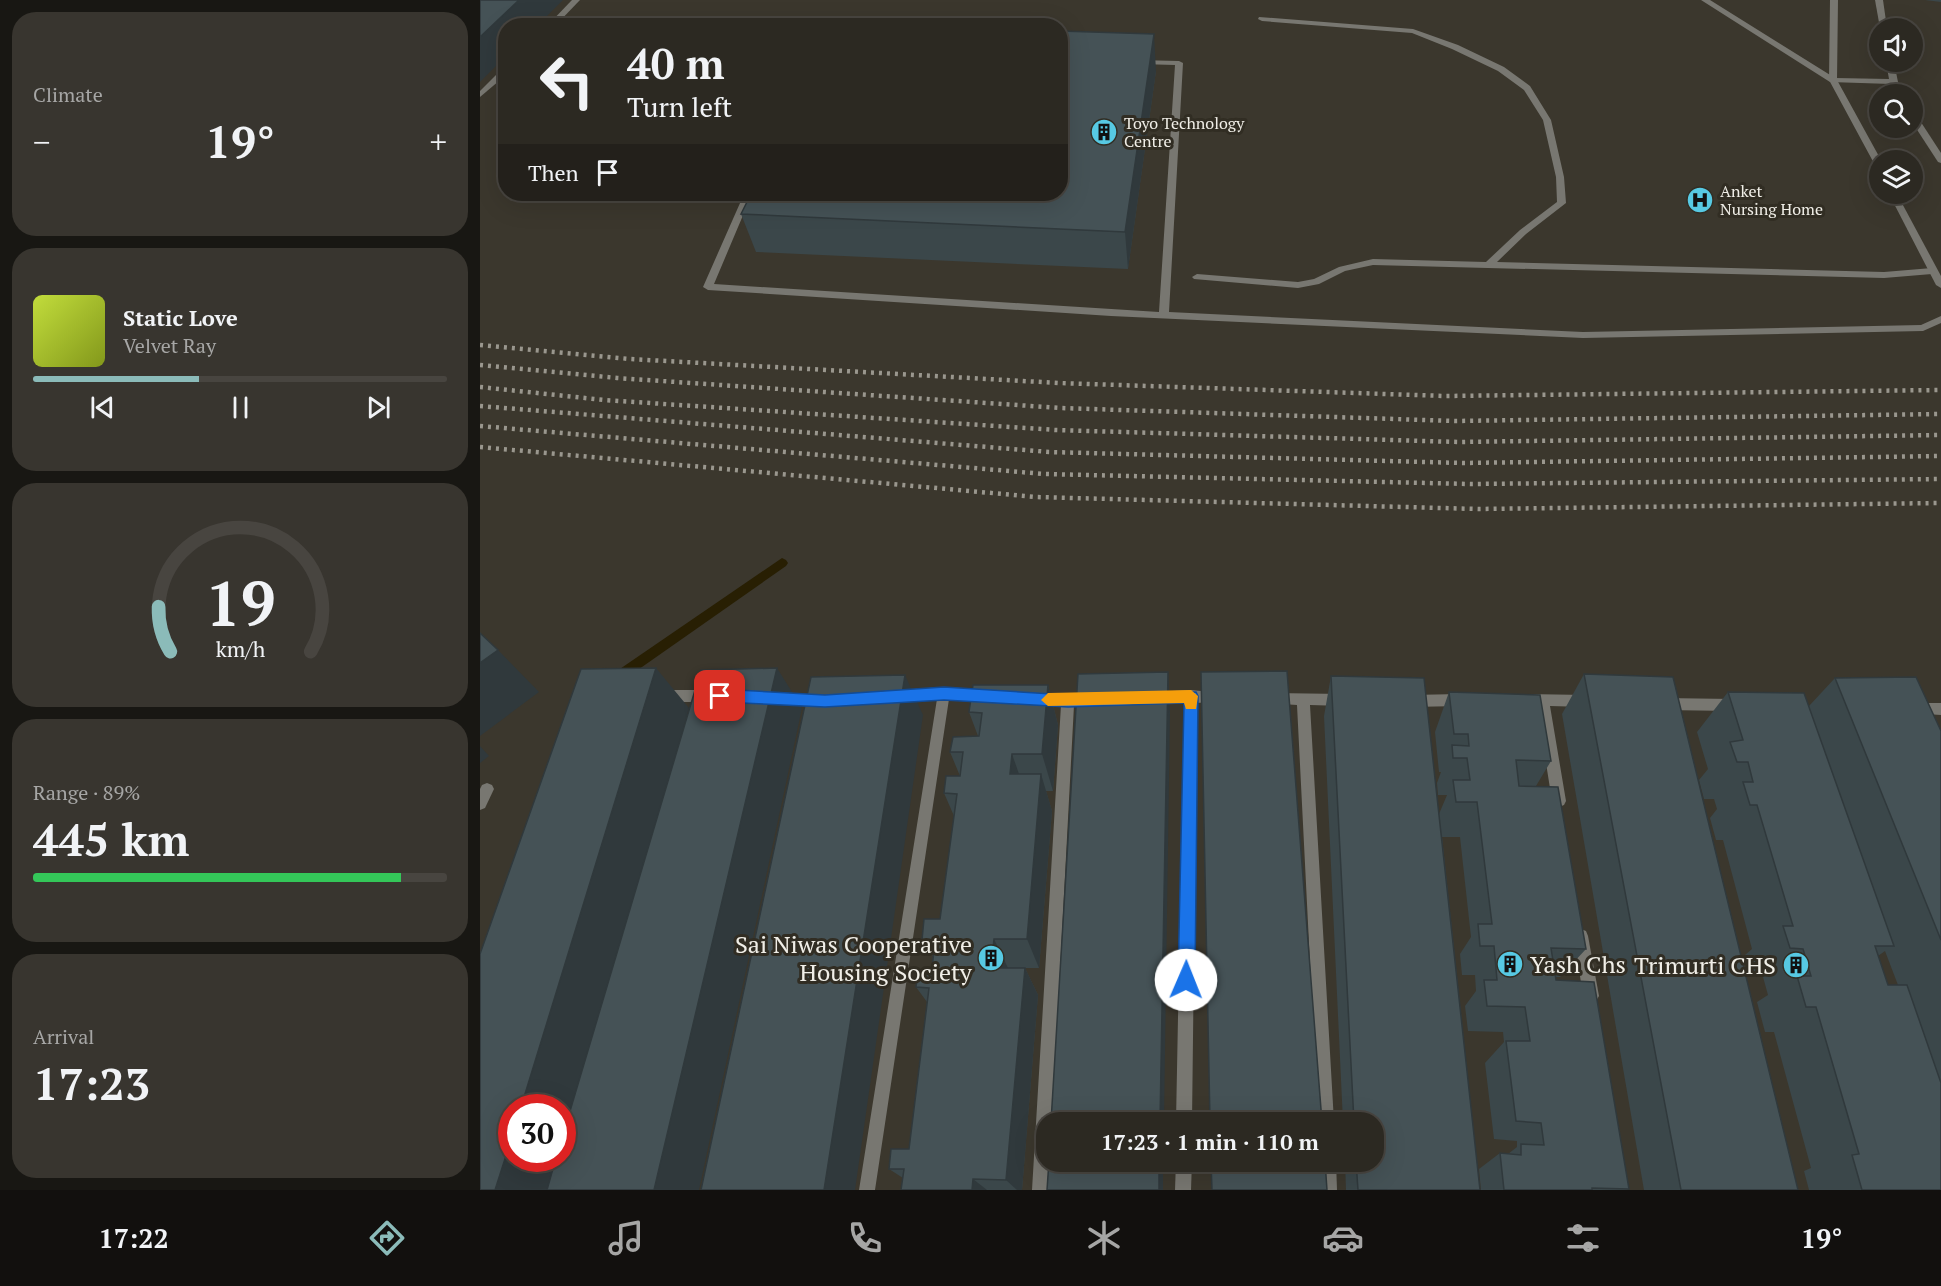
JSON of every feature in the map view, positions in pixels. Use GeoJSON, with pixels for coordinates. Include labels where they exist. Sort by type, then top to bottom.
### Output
{"type":"FeatureCollection","features":[{"type":"Feature","properties":{"kind":"street"},"geometry":{"type":"LineString","coordinates":[[558,18],[576,0]]}},
{"type":"Feature","properties":{"kind":"street"},"geometry":{"type":"LineString","coordinates":[[1705,0],[1833,80],[1894,82],[1892,72]]}},
{"type":"Feature","properties":{"kind":"street"},"geometry":{"type":"LineString","coordinates":[[1834,0],[1833,80],[1871,150]]}},
{"type":"Feature","properties":{"kind":"street"},"geometry":{"type":"LineString","coordinates":[[1879,0],[1882,18]]}},
{"type":"Feature","properties":{"kind":"street"},"geometry":{"type":"LineString","coordinates":[[1262,19],[1413,31],[1455,47],[1501,69],[1527,88],[1547,120],[1562,203],[1523,232],[1488,265]]}},
{"type":"Feature","properties":{"kind":"street"},"geometry":{"type":"LineString","coordinates":[[1131,61],[1179,63],[1164,315]]}},
{"type":"Feature","properties":{"kind":"street"},"geometry":{"type":"LineString","coordinates":[[480,95],[498,78]]}},
{"type":"Feature","properties":{"kind":"street"},"geometry":{"type":"LineString","coordinates":[[1923,132],[1941,160]]}},
{"type":"Feature","properties":{"kind":"street"},"geometry":{"type":"LineString","coordinates":[[745,201],[708,288],[1164,315],[1583,335],[1923,328],[1941,319]]}},
{"type":"Feature","properties":{"kind":"street"},"geometry":{"type":"LineString","coordinates":[[1898,204],[1941,285]]}},
{"type":"Feature","properties":{"kind":"street"},"geometry":{"type":"LineString","coordinates":[[1197,277],[1298,285],[1316,282],[1342,269],[1373,262],[1884,275],[1932,271]]}},
{"type":"Feature","properties":{"kind":"street"},"geometry":{"type":"LineString","coordinates":[[884,697],[944,693],[1000,697]]}},
{"type":"Feature","properties":{"kind":"street"},"geometry":{"type":"LineString","coordinates":[[867,1190],[944,693]]}},
{"type":"Feature","properties":{"kind":"street"},"geometry":{"type":"LineString","coordinates":[[653,696],[720,696],[717,707]]}},
{"type":"Feature","properties":{"kind":"street"},"geometry":{"type":"LineString","coordinates":[[1135,698],[1191,696],[1236,698]]}},
{"type":"Feature","properties":{"kind":"street"},"geometry":{"type":"LineString","coordinates":[[1184,1112],[1191,696]]}},
{"type":"Feature","properties":{"kind":"street"},"geometry":{"type":"LineString","coordinates":[[767,698],[828,705]]}},
{"type":"Feature","properties":{"kind":"street"},"geometry":{"type":"LineString","coordinates":[[1023,698],[1068,701],[1101,700]]}},
{"type":"Feature","properties":{"kind":"street"},"geometry":{"type":"LineString","coordinates":[[1258,698],[1360,700]]}},
{"type":"Feature","properties":{"kind":"street"},"geometry":{"type":"LineString","coordinates":[[1303,699],[1325,1112]]}},
{"type":"Feature","properties":{"kind":"street"},"geometry":{"type":"LineString","coordinates":[[1394,700],[1418,707],[1474,700]]}},
{"type":"Feature","properties":{"kind":"street"},"geometry":{"type":"LineString","coordinates":[[1509,700],[1598,702]]}},
{"type":"Feature","properties":{"kind":"street"},"geometry":{"type":"LineString","coordinates":[[1543,700],[1562,816]]}},
{"type":"Feature","properties":{"kind":"street"},"geometry":{"type":"LineString","coordinates":[[1040,1190],[1068,701]]}},
{"type":"Feature","properties":{"kind":"street"},"geometry":{"type":"LineString","coordinates":[[1656,715],[1653,704],[1748,705]]}},
{"type":"Feature","properties":{"kind":"street"},"geometry":{"type":"LineString","coordinates":[[1912,712],[1941,709]]}},
{"type":"Feature","properties":{"kind":"street"},"geometry":{"type":"LineString","coordinates":[[480,804],[487,789]]}},
{"type":"Feature","properties":{"kind":"street"},"geometry":{"type":"LineString","coordinates":[[1579,921],[1594,1015]]}},
{"type":"Feature","properties":{"kind":"street"},"geometry":{"type":"LineString","coordinates":[[1183,1190],[1184,1172]]}},
{"type":"Feature","properties":{"kind":"street"},"geometry":{"type":"LineString","coordinates":[[1328,1172],[1329,1190]]}},
{"type":"Feature","properties":{"kind":"building"},"geometry":{"type":"Polygon","coordinates":[[[480,0],[519,0],[498,18],[480,37],[480,0]]]}},
{"type":"Feature","properties":{"kind":"building"},"geometry":{"type":"Polygon","coordinates":[[[1068,31],[1154,34],[1125,232],[741,214],[748,201],[1068,201],[1068,31]]]}},
{"type":"Feature","properties":{"kind":"building"},"geometry":{"type":"Polygon","coordinates":[[[480,633],[498,650],[480,663],[480,633]]]}},
{"type":"Feature","properties":{"kind":"building"},"geometry":{"type":"Polygon","coordinates":[[[656,668],[525,1094],[498,1094],[498,1172],[501,1172],[495,1190],[480,1190],[480,954],[581,669],[656,668]]]}},
{"type":"Feature","properties":{"kind":"building"},"geometry":{"type":"Polygon","coordinates":[[[777,668],[654,1190],[547,1190],[552,1172],[576,1172],[575,1094],[701,670],[777,668]]]}},
{"type":"Feature","properties":{"kind":"building"},"geometry":{"type":"Polygon","coordinates":[[[1287,671],[1321,1112],[1210,1112],[1201,672],[1287,671]]]}},
{"type":"Feature","properties":{"kind":"building"},"geometry":{"type":"Polygon","coordinates":[[[1168,672],[1160,1112],[1052,1112],[1078,674],[1168,672]]]}},
{"type":"Feature","properties":{"kind":"building"},"geometry":{"type":"Polygon","coordinates":[[[1584,674],[1673,677],[1798,1190],[1681,1190],[1584,674]]]}},
{"type":"Feature","properties":{"kind":"building"},"geometry":{"type":"Polygon","coordinates":[[[905,675],[824,1190],[701,1190],[811,677],[905,675]]]}},
{"type":"Feature","properties":{"kind":"building"},"geometry":{"type":"Polygon","coordinates":[[[1331,676],[1424,678],[1480,1190],[1358,1190],[1357,1172],[1384,1172],[1384,1112],[1353,1112],[1331,676]]]}},
{"type":"Feature","properties":{"kind":"building"},"geometry":{"type":"Polygon","coordinates":[[[1916,677],[1941,731],[1941,940],[1835,678],[1916,677]]]}},
{"type":"Feature","properties":{"kind":"building","name":"Sai Niwas Cooperative Housing Society"},"geometry":{"type":"Polygon","coordinates":[[[973,685],[1048,685],[1042,754],[1012,754],[1010,774],[1041,774],[1027,939],[994,939],[991,968],[1025,968],[1006,1180],[973,1179],[972,1190],[901,1190],[904,1169],[889,1169],[891,1149],[909,1149],[929,988],[916,987],[918,970],[932,970],[935,939],[922,940],[924,919],[940,919],[957,794],[944,793],[946,776],[960,776],[963,752],[950,752],[953,737],[979,736],[982,713],[969,712],[973,685]]]}},
{"type":"Feature","properties":{"kind":"building"},"geometry":{"type":"Polygon","coordinates":[[[1449,692],[1540,695],[1551,761],[1516,760],[1519,786],[1558,787],[1586,949],[1551,948],[1556,980],[1594,982],[1629,1189],[1504,1190],[1500,1153],[1521,1155],[1521,1144],[1544,1145],[1541,1123],[1516,1121],[1506,1041],[1530,1041],[1525,1007],[1487,1006],[1484,980],[1497,980],[1494,946],[1480,946],[1478,924],[1492,924],[1477,802],[1456,802],[1453,780],[1470,780],[1467,758],[1453,758],[1452,745],[1469,746],[1468,734],[1454,734],[1449,692]]]}},
{"type":"Feature","properties":{"kind":"building"},"geometry":{"type":"Polygon","coordinates":[[[1728,692],[1804,693],[1894,946],[1875,946],[1888,985],[1907,985],[1941,1083],[1941,1190],[1862,1190],[1852,1155],[1859,1154],[1816,1007],[1806,1007],[1797,976],[1811,976],[1803,949],[1790,948],[1783,926],[1793,926],[1757,805],[1750,805],[1743,782],[1753,782],[1748,762],[1737,762],[1730,742],[1743,740],[1728,692]]]}},
{"type":"Feature","properties":{"kind":"building"},"geometry":{"type":"Polygon","coordinates":[[[1048,1172],[1159,1172],[1159,1190],[1047,1190],[1048,1172]]]}},
{"type":"Feature","properties":{"kind":"building"},"geometry":{"type":"Polygon","coordinates":[[[1211,1172],[1326,1172],[1327,1190],[1212,1190],[1211,1172]]]}},
{"type":"Feature","properties":{"kind":"waterway"},"geometry":{"type":"LineString","coordinates":[[618,677],[782,563]]}},
{"type":"Feature","properties":{"kind":"railway"},"geometry":{"type":"LineString","coordinates":[[480,345],[630,359],[1059,383],[1445,396],[1941,390]]}},
{"type":"Feature","properties":{"kind":"railway"},"geometry":{"type":"LineString","coordinates":[[480,365],[617,378],[1061,408],[1455,421],[1941,414]]}},
{"type":"Feature","properties":{"kind":"railway"},"geometry":{"type":"LineString","coordinates":[[480,387],[604,400],[1056,430],[1459,442],[1941,435]]}},
{"type":"Feature","properties":{"kind":"railway"},"geometry":{"type":"LineString","coordinates":[[480,406],[1049,452],[1463,463],[1941,456]]}},
{"type":"Feature","properties":{"kind":"railway"},"geometry":{"type":"LineString","coordinates":[[480,426],[1044,474],[1470,484],[1941,479]]}},
{"type":"Feature","properties":{"kind":"railway"},"geometry":{"type":"LineString","coordinates":[[480,447],[1036,497],[1478,509],[1941,503]]}},
{"type":"Feature","properties":{"kind":"slow traffic"},"geometry":{"type":"LineString","coordinates":[[1048,700],[1191,696],[1191,705]]}},
{"type":"Feature","properties":{"kind":"place","name":"Toyo Technology Centre"},"geometry":{"type":"Point","coordinates":[1104,132]}},
{"type":"Feature","properties":{"kind":"place","name":"Anket Nursing Home"},"geometry":{"type":"Point","coordinates":[1700,200]}},
{"type":"Feature","properties":{"kind":"place","name":"Sai Niwas Cooperative Housing Society"},"geometry":{"type":"Point","coordinates":[991,958]}},
{"type":"Feature","properties":{"kind":"place","name":"Yash Chs"},"geometry":{"type":"Point","coordinates":[1510,964]}},
{"type":"Feature","properties":{"kind":"place","name":"Trimurti CHS"},"geometry":{"type":"Point","coordinates":[1796,965]}},
{"type":"Feature","properties":{"kind":"route"},"geometry":{"type":"LineString","coordinates":[[720,696],[825,701],[944,693],[1068,701],[1191,696],[1186,980]]}}]}
